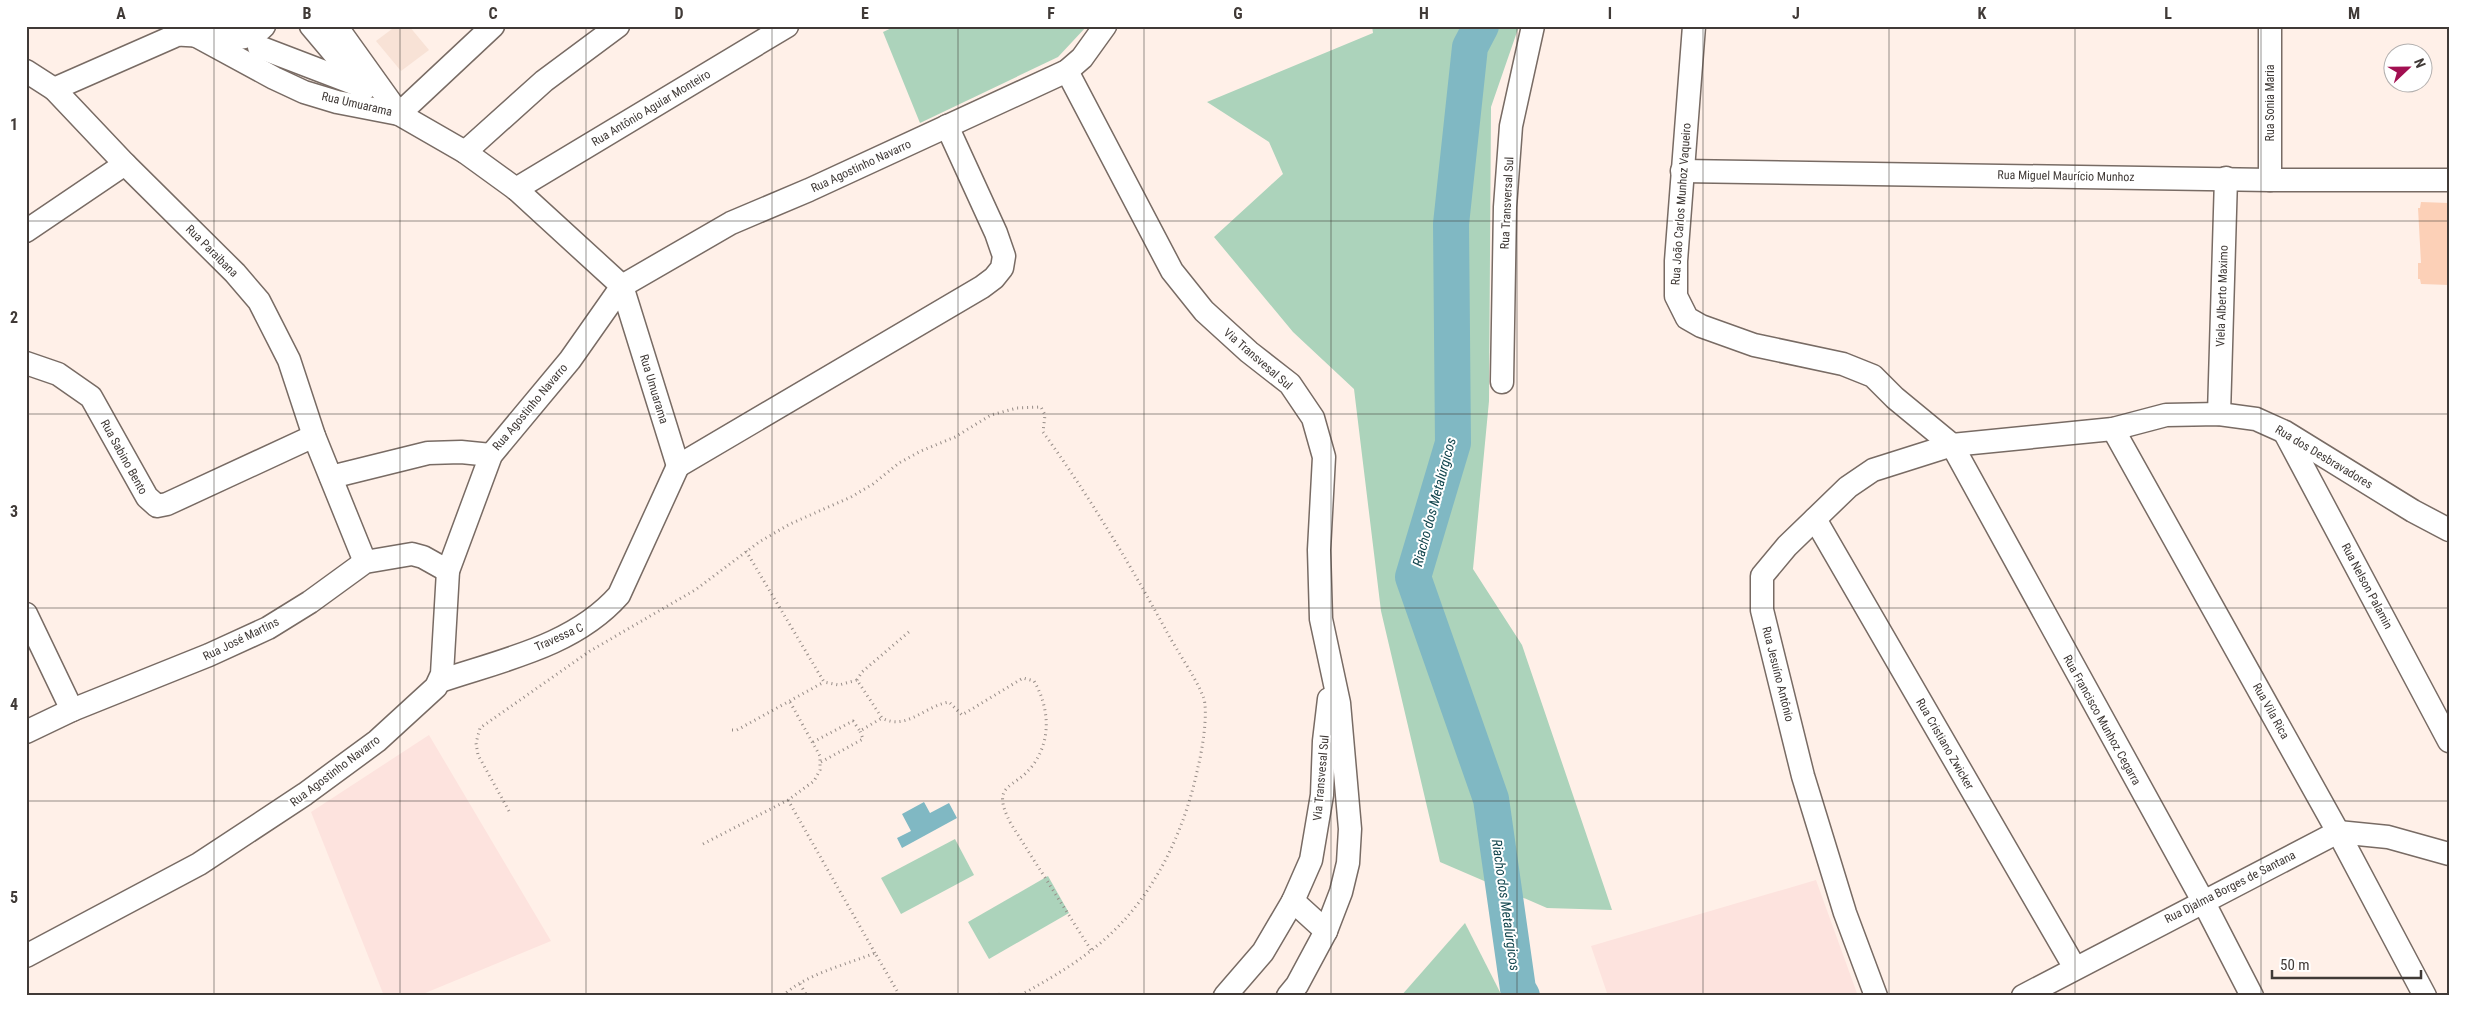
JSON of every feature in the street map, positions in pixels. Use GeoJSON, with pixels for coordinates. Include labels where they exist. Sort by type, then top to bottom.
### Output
{"type":"FeatureCollection","features":[{"type":"Feature","properties":{"kind":"street"},"geometry":{"type":"LineString","coordinates":[[311,26],[362,86],[391,112]]}},
{"type":"Feature","properties":{"kind":"street"},"geometry":{"type":"LineString","coordinates":[[336,26],[391,112]]}},
{"type":"Feature","properties":{"kind":"street"},"geometry":{"type":"LineString","coordinates":[[391,112],[493,26]]}},
{"type":"Feature","properties":{"kind":"street"},"geometry":{"type":"LineString","coordinates":[[465,152],[544,81],[618,26]]}},
{"type":"Feature","properties":{"kind":"street","name":"Rua Antônio Aguiar Monteiro"},"geometry":{"type":"LineString","coordinates":[[516,189],[787,26]]}},
{"type":"Feature","properties":{"kind":"street","name":"Rua Agostinho Navarro"},"geometry":{"type":"LineString","coordinates":[[26,956],[199,864],[305,794],[377,741],[440,681],[448,572],[491,455],[570,360],[622,286],[683,248],[731,223],[1067,71],[1082,58],[1105,26]]}},
{"type":"Feature","properties":{"kind":"street","name":"Rua Transversal Sul"},"geometry":{"type":"LineString","coordinates":[[1502,382],[1505,207],[1511,126],[1533,26]]}},
{"type":"Feature","properties":{"kind":"street","name":"Rua João Carlos Munhoz Vaqueiro"},"geometry":{"type":"LineString","coordinates":[[1694,26],[1676,261],[1676,296],[1687,318],[1701,326],[1754,345],[1843,364],[1873,376],[1895,398],[1952,445]]}},
{"type":"Feature","properties":{"kind":"street","name":"Rua Sonia Maria"},"geometry":{"type":"LineString","coordinates":[[2270,26],[2270,180]]}},
{"type":"Feature","properties":{"kind":"street"},"geometry":{"type":"LineString","coordinates":[[54,89],[177,35],[193,34],[238,39],[248,36],[362,86]]}},
{"type":"Feature","properties":{"kind":"street","name":"Rua Umuarama"},"geometry":{"type":"LineString","coordinates":[[193,34],[262,42],[304,92],[337,102],[391,112],[465,152],[516,189],[622,286],[678,466]]}},
{"type":"Feature","properties":{"kind":"street","name":"Via Transvesal Sul"},"geometry":{"type":"LineString","coordinates":[[1067,71],[1172,271],[1204,311],[1249,352],[1290,384],[1313,418],[1324,457],[1319,550],[1321,619],[1339,703],[1350,830],[1348,863],[1341,892],[1326,931],[1298,985],[1288,996]]}},
{"type":"Feature","properties":{"kind":"street","name":"Rua Paraibana"},"geometry":{"type":"LineString","coordinates":[[27,72],[54,89],[125,164],[235,273],[259,302],[289,360],[314,436],[365,562]]}},
{"type":"Feature","properties":{"kind":"street"},"geometry":{"type":"LineString","coordinates":[[678,466],[982,287],[994,278],[1002,268],[1004,256],[996,233],[946,126]]}},
{"type":"Feature","properties":{"kind":"street"},"geometry":{"type":"LineString","coordinates":[[26,231],[125,164]]}},
{"type":"Feature","properties":{"kind":"street","name":"Rua Miguel Maurício Munhoz"},"geometry":{"type":"LineString","coordinates":[[1682,171],[2270,180],[2449,180]]}},
{"type":"Feature","properties":{"kind":"street","name":"Viela Alberto Maximo"},"geometry":{"type":"LineString","coordinates":[[2218,414],[2226,178]]}},
{"type":"Feature","properties":{"kind":"street","name":"Rua Sabino Bento"},"geometry":{"type":"LineString","coordinates":[[26,363],[58,374],[91,397],[147,497],[157,506],[167,504],[314,436]]}},
{"type":"Feature","properties":{"kind":"street","name":"Rua dos Desbravadores"},"geometry":{"type":"LineString","coordinates":[[1952,445],[2113,429],[2166,415],[2218,414],[2256,419],[2285,432],[2443,520]]}},
{"type":"Feature","properties":{"kind":"street","name":"Rua Vila Rica"},"geometry":{"type":"LineString","coordinates":[[2113,429],[2338,832],[2425,996]]}},
{"type":"Feature","properties":{"kind":"street","name":"Rua Nelson Palamin"},"geometry":{"type":"LineString","coordinates":[[2285,432],[2449,741]]}},
{"type":"Feature","properties":{"kind":"street","name":"Rua Jesuíno Antônio"},"geometry":{"type":"LineString","coordinates":[[1876,996],[1845,913],[1803,776],[1762,610],[1762,576],[1787,546],[1848,487],[1873,470],[1952,445]]}},
{"type":"Feature","properties":{"kind":"street","name":"Rua Francisco Munhoz Cegarra"},"geometry":{"type":"LineString","coordinates":[[1952,445],[2203,901],[2252,996]]}},
{"type":"Feature","properties":{"kind":"street"},"geometry":{"type":"LineString","coordinates":[[330,477],[428,452],[460,452],[491,455]]}},
{"type":"Feature","properties":{"kind":"street","name":"Travessa C"},"geometry":{"type":"LineString","coordinates":[[440,681],[560,639],[586,626],[603,613],[619,595],[678,466]]}},
{"type":"Feature","properties":{"kind":"street","name":"Rua Cristiano Zwicker"},"geometry":{"type":"LineString","coordinates":[[1815,519],[2075,968]]}},
{"type":"Feature","properties":{"kind":"street","name":"Rua José Martins"},"geometry":{"type":"LineString","coordinates":[[26,732],[72,710],[209,655],[268,628],[310,602],[365,562],[412,554],[423,557],[448,572]]}},
{"type":"Feature","properties":{"kind":"street"},"geometry":{"type":"LineString","coordinates":[[26,614],[72,710]]}},
{"type":"Feature","properties":{"kind":"street","name":"Via Transvesal Sul"},"geometry":{"type":"LineString","coordinates":[[1225,996],[1263,952],[1293,901],[1312,860],[1322,795],[1327,708],[1334,684]]}},
{"type":"Feature","properties":{"kind":"street"},"geometry":{"type":"LineString","coordinates":[[2338,832],[2388,837],[2449,854]]}},
{"type":"Feature","properties":{"kind":"street","name":"Rua Djalma Borges de Santana"},"geometry":{"type":"LineString","coordinates":[[2023,996],[2338,832]]}},
{"type":"Feature","properties":{"kind":"street"},"geometry":{"type":"LineString","coordinates":[[1293,901],[1326,931]]}},
{"type":"Feature","properties":{"kind":"path"},"geometry":{"type":"LineString","coordinates":[[509,811],[478,755],[476,743],[480,728],[590,651],[695,590],[746,551],[790,524],[852,497],[873,484],[899,463],[921,451],[955,437],[991,415],[1030,407],[1041,407],[1044,410],[1043,432],[1116,544],[1204,698],[1204,742],[1192,794],[1169,853],[1154,880],[1128,915],[1091,950],[1053,977],[1019,996]]}},
{"type":"Feature","properties":{"kind":"path"},"geometry":{"type":"LineString","coordinates":[[746,551],[824,682]]}},
{"type":"Feature","properties":{"kind":"path"},"geometry":{"type":"LineString","coordinates":[[732,730],[737,730],[824,682],[839,685],[857,680],[862,672],[910,631]]}},
{"type":"Feature","properties":{"kind":"path"},"geometry":{"type":"LineString","coordinates":[[857,680],[882,718],[892,723],[904,722],[948,702],[962,715],[1023,678],[1034,681],[1044,704],[1046,733],[1032,766],[1007,786],[1003,802],[1012,824],[1091,950]]}},
{"type":"Feature","properties":{"kind":"path"},"geometry":{"type":"LineString","coordinates":[[790,702],[813,742],[821,762]]}},
{"type":"Feature","properties":{"kind":"path"},"geometry":{"type":"LineString","coordinates":[[860,731],[882,718]]}},
{"type":"Feature","properties":{"kind":"path"},"geometry":{"type":"LineString","coordinates":[[703,844],[788,800],[814,781],[821,762],[863,739],[853,721],[813,742]]}},
{"type":"Feature","properties":{"kind":"path"},"geometry":{"type":"LineString","coordinates":[[788,800],[900,996]]}},
{"type":"Feature","properties":{"kind":"path"},"geometry":{"type":"LineString","coordinates":[[783,996],[789,989],[875,953]]}},
{"type":"Feature","properties":{"kind":"path"},"geometry":{"type":"LineString","coordinates":[[800,984],[807,996]]}},
{"type":"Feature","properties":{"kind":"path"},"geometry":{"type":"LineString","coordinates":[[994,996],[1000,994],[1003,996]]}},
{"type":"Feature","properties":{"kind":"shaded area"},"geometry":{"type":"Polygon","coordinates":[[[396,26],[409,26],[429,50],[401,71],[376,41],[396,26]]]}},
{"type":"Feature","properties":{"kind":"shaded area"},"geometry":{"type":"Polygon","coordinates":[[[429,735],[551,941],[418,996],[384,996],[311,812],[429,735]]]}},
{"type":"Feature","properties":{"kind":"shaded area"},"geometry":{"type":"Polygon","coordinates":[[[1816,880],[1858,996],[1608,996],[1591,946],[1816,880]]]}},
{"type":"Feature","properties":{"kind":"green space"},"geometry":{"type":"Polygon","coordinates":[[[896,26],[1087,26],[1058,57],[920,123],[883,32],[896,26]]]}},
{"type":"Feature","properties":{"kind":"green space"},"geometry":{"type":"Polygon","coordinates":[[[1372,26],[1519,26],[1491,107],[1489,401],[1473,569],[1522,645],[1612,910],[1547,908],[1440,862],[1381,611],[1354,389],[1293,332],[1214,237],[1283,174],[1269,142],[1207,102],[1373,33],[1372,26]]]}},
{"type":"Feature","properties":{"kind":"green space"},"geometry":{"type":"Polygon","coordinates":[[[955,839],[974,875],[901,914],[881,878],[955,839]]]}},
{"type":"Feature","properties":{"kind":"green space"},"geometry":{"type":"Polygon","coordinates":[[[1048,876],[1069,913],[989,959],[968,922],[1048,876]]]}},
{"type":"Feature","properties":{"kind":"green space"},"geometry":{"type":"Polygon","coordinates":[[[1465,923],[1502,996],[1401,996],[1465,923]]]}},
{"type":"Feature","properties":{"kind":"water"},"geometry":{"type":"Polygon","coordinates":[[[924,802],[930,813],[949,803],[957,818],[902,848],[897,838],[911,831],[902,814],[924,802]]]}},
{"type":"Feature","properties":{"kind":"building"},"geometry":{"type":"Polygon","coordinates":[[[2421,202],[2449,203],[2449,285],[2421,284],[2420,279],[2418,279],[2418,263],[2421,263],[2418,208],[2420,208],[2421,202]]]}},
{"type":"Feature","properties":{"kind":"waterway","name":"Riacho dos Metalúrgicos"},"geometry":{"type":"LineString","coordinates":[[1481,26],[1470,47],[1451,224],[1453,443],[1413,577],[1491,799],[1518,989],[1522,996]]}},
{"type":"Feature","properties":{"kind":"waterway"},"geometry":{"type":"LineString","coordinates":[[1505,996],[1518,989]]}}]}
